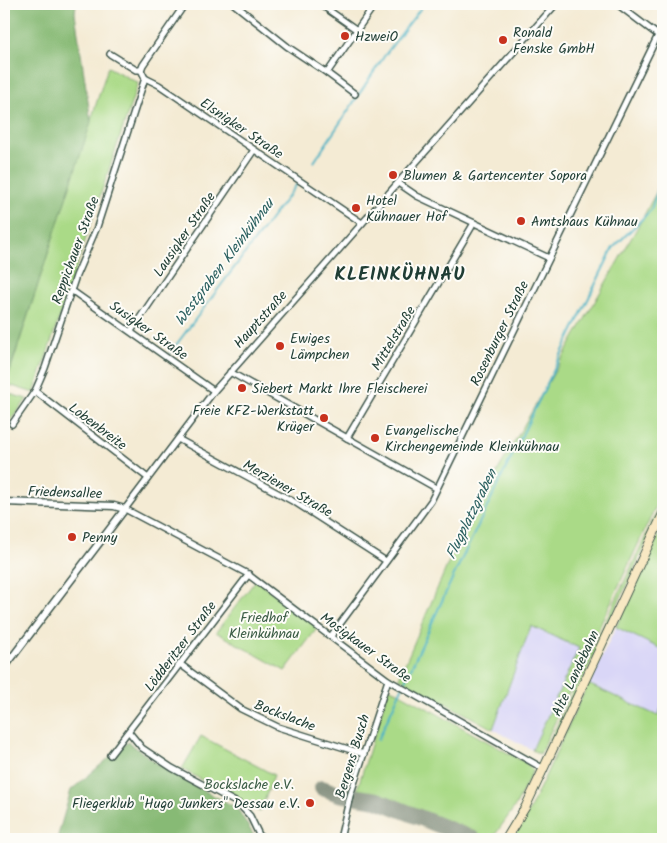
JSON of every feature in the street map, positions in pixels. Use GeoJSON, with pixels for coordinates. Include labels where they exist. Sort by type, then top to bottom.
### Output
{"type":"FeatureCollection","features":[{"type":"Feature","properties":{"kind":"main road","name":"Alte Landebahn"},"geometry":{"type":"LineString","coordinates":[[506,839],[521,816],[544,769],[663,514]]}},
{"type":"Feature","properties":{"kind":"street"},"geometry":{"type":"LineString","coordinates":[[145,78],[141,70],[143,65],[185,4]]}},
{"type":"Feature","properties":{"kind":"street"},"geometry":{"type":"LineString","coordinates":[[234,4],[288,47],[355,94]]}},
{"type":"Feature","properties":{"kind":"street"},"geometry":{"type":"LineString","coordinates":[[320,4],[357,30]]}},
{"type":"Feature","properties":{"kind":"street"},"geometry":{"type":"LineString","coordinates":[[327,73],[375,4]]}},
{"type":"Feature","properties":{"kind":"street","name":"Hauptstraße"},"geometry":{"type":"LineString","coordinates":[[5,665],[214,391],[556,4]]}},
{"type":"Feature","properties":{"kind":"street"},"geometry":{"type":"LineString","coordinates":[[617,4],[658,35]]}},
{"type":"Feature","properties":{"kind":"street","name":"Rosenburger Straße"},"geometry":{"type":"LineString","coordinates":[[331,636],[431,501],[663,25]]}},
{"type":"Feature","properties":{"kind":"street"},"geometry":{"type":"LineString","coordinates":[[110,54],[136,70],[141,70]]}},
{"type":"Feature","properties":{"kind":"street","name":"Elsnigker Straße"},"geometry":{"type":"LineString","coordinates":[[145,78],[159,85],[362,223]]}},
{"type":"Feature","properties":{"kind":"street","name":"Reppichauer Straße"},"geometry":{"type":"LineString","coordinates":[[12,424],[35,392],[54,345],[71,290],[97,227],[145,78]]}},
{"type":"Feature","properties":{"kind":"street","name":"Lausigker Straße"},"geometry":{"type":"LineString","coordinates":[[132,331],[254,150]]}},
{"type":"Feature","properties":{"kind":"street"},"geometry":{"type":"LineString","coordinates":[[398,182],[417,196],[549,258]]}},
{"type":"Feature","properties":{"kind":"street","name":"Mittelstraße"},"geometry":{"type":"LineString","coordinates":[[347,438],[474,223]]}},
{"type":"Feature","properties":{"kind":"street","name":"Susigker Straße"},"geometry":{"type":"LineString","coordinates":[[71,290],[132,331],[214,391]]}},
{"type":"Feature","properties":{"kind":"street"},"geometry":{"type":"LineString","coordinates":[[230,372],[436,488]]}},
{"type":"Feature","properties":{"kind":"street","name":"Lobenbreite"},"geometry":{"type":"LineString","coordinates":[[35,392],[148,478]]}},
{"type":"Feature","properties":{"kind":"street","name":"Merziener Straße"},"geometry":{"type":"LineString","coordinates":[[178,439],[296,503],[386,561]]}},
{"type":"Feature","properties":{"kind":"street","name":"Friedensallee"},"geometry":{"type":"LineString","coordinates":[[4,502],[125,508]]}},
{"type":"Feature","properties":{"kind":"street","name":"Mosigkauer Straße"},"geometry":{"type":"LineString","coordinates":[[125,508],[249,574],[388,680],[544,769]]}},
{"type":"Feature","properties":{"kind":"street","name":"Lödderitzer Straße"},"geometry":{"type":"LineString","coordinates":[[110,755],[249,574]]}},
{"type":"Feature","properties":{"kind":"street","name":"Bockslache"},"geometry":{"type":"LineString","coordinates":[[180,664],[241,709],[278,727],[364,754]]}},
{"type":"Feature","properties":{"kind":"street","name":"Bergens Busch"},"geometry":{"type":"LineString","coordinates":[[340,839],[364,754],[388,680]]}},
{"type":"Feature","properties":{"kind":"street"},"geometry":{"type":"LineString","coordinates":[[128,732],[142,748],[165,763],[239,804],[250,816],[261,839]]}},
{"type":"Feature","properties":{"kind":"shaded area"},"geometry":{"type":"Polygon","coordinates":[[[531,626],[580,648],[532,750],[493,729],[531,626]]]}},
{"type":"Feature","properties":{"kind":"shaded area"},"geometry":{"type":"Polygon","coordinates":[[[616,627],[663,650],[663,704],[658,716],[589,684],[616,627]]]}},
{"type":"Feature","properties":{"kind":"green space"},"geometry":{"type":"Polygon","coordinates":[[[4,4],[76,4],[75,13],[91,122],[4,388],[4,4]]]}},
{"type":"Feature","properties":{"kind":"green space"},"geometry":{"type":"Polygon","coordinates":[[[108,67],[138,83],[34,393],[6,384],[108,67]]]}},
{"type":"Feature","properties":{"kind":"green space"},"geometry":{"type":"Polygon","coordinates":[[[663,174],[663,491],[540,754],[532,750],[579,648],[531,626],[493,729],[399,678],[458,540],[640,223],[659,187],[663,174]]]}},
{"type":"Feature","properties":{"kind":"green space"},"geometry":{"type":"Polygon","coordinates":[[[4,388],[6,393],[27,399],[4,429],[4,388]]]}},
{"type":"Feature","properties":{"kind":"green space"},"geometry":{"type":"Polygon","coordinates":[[[663,499],[663,507],[553,743],[549,742],[663,499]]]}},
{"type":"Feature","properties":{"kind":"green space"},"geometry":{"type":"Polygon","coordinates":[[[663,525],[663,650],[616,627],[663,525]]]}},
{"type":"Feature","properties":{"kind":"green space","name":"Friedhof Kleinkühnau"},"geometry":{"type":"Polygon","coordinates":[[[256,580],[318,627],[285,671],[216,632],[256,580]]]}},
{"type":"Feature","properties":{"kind":"green space"},"geometry":{"type":"Polygon","coordinates":[[[588,684],[658,716],[663,704],[663,839],[513,839],[530,809],[588,684]]]}},
{"type":"Feature","properties":{"kind":"green space"},"geometry":{"type":"Polygon","coordinates":[[[389,687],[526,763],[533,770],[516,805],[492,839],[480,839],[395,801],[357,790],[389,687]]]}},
{"type":"Feature","properties":{"kind":"green space","name":"Bockslache e.V."},"geometry":{"type":"Polygon","coordinates":[[[201,736],[274,775],[260,812],[182,769],[201,736]]]}},
{"type":"Feature","properties":{"kind":"green space"},"geometry":{"type":"Polygon","coordinates":[[[128,742],[169,772],[237,808],[256,839],[57,839],[71,790],[128,742]]]}},
{"type":"Feature","properties":{"kind":"waterway","name":"Westgraben Kleinkühnau"},"geometry":{"type":"LineString","coordinates":[[314,162],[385,55],[424,4]]}},
{"type":"Feature","properties":{"kind":"waterway","name":"Flugplatzgraben"},"geometry":{"type":"LineString","coordinates":[[378,740],[453,577],[613,248],[651,210],[663,173]]}},
{"type":"Feature","properties":{"kind":"waterway","name":"Westgraben Kleinkühnau"},"geometry":{"type":"LineString","coordinates":[[170,353],[297,184]]}},
{"type":"Feature","properties":{"kind":"taxiway"},"geometry":{"type":"LineString","coordinates":[[322,788],[339,794],[377,800],[473,839]]}},
{"type":"Feature","properties":{"kind":"place","name":"HzweiO"},"geometry":{"type":"Point","coordinates":[345,36]}},
{"type":"Feature","properties":{"kind":"place","name":"Ronald Fenske GmbH"},"geometry":{"type":"Point","coordinates":[503,40]}},
{"type":"Feature","properties":{"kind":"place","name":"Blumen & Gartencenter Sopora"},"geometry":{"type":"Point","coordinates":[393,175]}},
{"type":"Feature","properties":{"kind":"place","name":"Hotel Kühnauer Hof"},"geometry":{"type":"Point","coordinates":[356,208]}},
{"type":"Feature","properties":{"kind":"place","name":"Amtshaus Kühnau"},"geometry":{"type":"Point","coordinates":[521,221]}},
{"type":"Feature","properties":{"kind":"place","name":"Ewiges Lämpchen"},"geometry":{"type":"Point","coordinates":[280,346]}},
{"type":"Feature","properties":{"kind":"place","name":"Siebert Markt Ihre Fleischerei"},"geometry":{"type":"Point","coordinates":[242,388]}},
{"type":"Feature","properties":{"kind":"place","name":"Freie KFZ-Werkstatt Krüger"},"geometry":{"type":"Point","coordinates":[324,418]}},
{"type":"Feature","properties":{"kind":"place","name":"Evangelische Kirchengemeinde Kleinkühnau"},"geometry":{"type":"Point","coordinates":[375,438]}},
{"type":"Feature","properties":{"kind":"place","name":"Penny"},"geometry":{"type":"Point","coordinates":[72,537]}},
{"type":"Feature","properties":{"kind":"place","name":"Fliegerklub \"Hugo Junkers\" Dessau e.V."},"geometry":{"type":"Point","coordinates":[310,803]}},
{"type":"Feature","properties":{"kind":"district","name":"KLEINKÜHNAU"},"geometry":{"type":"Point","coordinates":[400,273]}}]}
